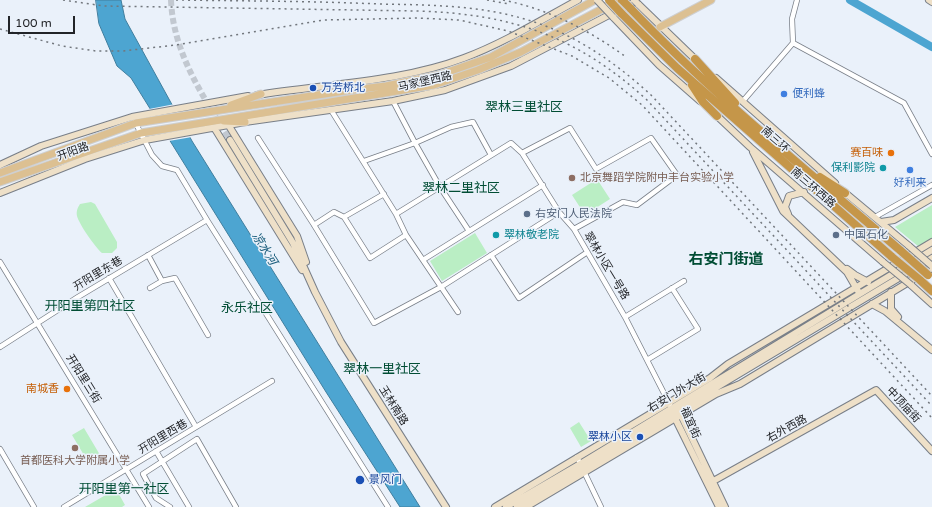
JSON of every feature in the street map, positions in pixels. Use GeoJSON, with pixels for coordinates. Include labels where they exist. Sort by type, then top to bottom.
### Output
{"type":"FeatureCollection","features":[{"type":"Feature","properties":{"kind":"highway","name":"南三环"},"geometry":{"type":"LineString","coordinates":[[609,0],[677,68],[932,291]]}},
{"type":"Feature","properties":{"kind":"highway","name":"南三环"},"geometry":{"type":"LineString","coordinates":[[621,0],[635,3],[671,51],[901,251],[931,272]]}},
{"type":"Feature","properties":{"kind":"highway"},"geometry":{"type":"LineString","coordinates":[[695,59],[759,129]]}},
{"type":"Feature","properties":{"kind":"highway"},"geometry":{"type":"LineString","coordinates":[[677,68],[717,116]]}},
{"type":"Feature","properties":{"kind":"highway"},"geometry":{"type":"LineString","coordinates":[[797,162],[845,193]]}},
{"type":"Feature","properties":{"kind":"main road","name":"马家堡西路"},"geometry":{"type":"LineString","coordinates":[[147,122],[190,114],[386,86],[439,75],[491,57],[596,0]]}},
{"type":"Feature","properties":{"kind":"main road","name":"马家堡西路"},"geometry":{"type":"LineString","coordinates":[[152,131],[195,122],[210,121],[434,85],[478,70],[521,52],[621,0]]}},
{"type":"Feature","properties":{"kind":"main road"},"geometry":{"type":"LineString","coordinates":[[660,27],[712,0]]}},
{"type":"Feature","properties":{"kind":"main road"},"geometry":{"type":"LineString","coordinates":[[215,111],[261,94]]}},
{"type":"Feature","properties":{"kind":"main road","name":"开阳路"},"geometry":{"type":"LineString","coordinates":[[0,173],[134,120],[147,122]]}},
{"type":"Feature","properties":{"kind":"main road"},"geometry":{"type":"LineString","coordinates":[[210,121],[245,122]]}},
{"type":"Feature","properties":{"kind":"main road","name":"开阳路"},"geometry":{"type":"LineString","coordinates":[[0,182],[141,133],[152,131]]}},
{"type":"Feature","properties":{"kind":"street","name":"马家堡西路"},"geometry":{"type":"LineString","coordinates":[[143,115],[186,106],[261,94],[406,74],[436,67],[464,58],[485,49],[578,0]]}},
{"type":"Feature","properties":{"kind":"street","name":"南三环西路"},"geometry":{"type":"LineString","coordinates":[[596,0],[659,65],[750,147],[932,304]]}},
{"type":"Feature","properties":{"kind":"street"},"geometry":{"type":"LineString","coordinates":[[743,101],[793,43],[792,19],[797,0]]}},
{"type":"Feature","properties":{"kind":"street","name":"马家堡西路"},"geometry":{"type":"LineString","coordinates":[[156,139],[215,129],[245,122],[393,101],[445,90],[497,72],[635,3]]}},
{"type":"Feature","properties":{"kind":"street","name":"南三环西路"},"geometry":{"type":"LineString","coordinates":[[635,3],[695,59],[845,193],[909,246],[931,272]]}},
{"type":"Feature","properties":{"kind":"street"},"geometry":{"type":"LineString","coordinates":[[793,43],[904,103],[932,154]]}},
{"type":"Feature","properties":{"kind":"street"},"geometry":{"type":"LineString","coordinates":[[393,101],[440,187],[469,231]]}},
{"type":"Feature","properties":{"kind":"street"},"geometry":{"type":"LineString","coordinates":[[331,110],[384,194],[406,235],[458,312]]}},
{"type":"Feature","properties":{"kind":"street","name":"开阳路"},"geometry":{"type":"LineString","coordinates":[[0,165],[41,146],[134,120],[143,115]]}},
{"type":"Feature","properties":{"kind":"street"},"geometry":{"type":"LineString","coordinates":[[134,120],[152,155],[162,166],[178,170],[207,220],[388,507]]}},
{"type":"Feature","properties":{"kind":"street"},"geometry":{"type":"LineString","coordinates":[[364,161],[415,143],[451,127],[473,122],[491,155],[396,214]]}},
{"type":"Feature","properties":{"kind":"street","name":"玉林南路"},"geometry":{"type":"LineString","coordinates":[[229,126],[297,236],[315,292]]}},
{"type":"Feature","properties":{"kind":"street"},"geometry":{"type":"LineString","coordinates":[[522,153],[570,128],[596,169],[651,138],[677,175],[637,205],[623,202],[574,229]]}},
{"type":"Feature","properties":{"kind":"street","name":"玉林南路"},"geometry":{"type":"LineString","coordinates":[[215,129],[315,292]]}},
{"type":"Feature","properties":{"kind":"street"},"geometry":{"type":"LineString","coordinates":[[258,138],[314,225],[374,323],[441,287],[559,212]]}},
{"type":"Feature","properties":{"kind":"street","name":"开阳路"},"geometry":{"type":"LineString","coordinates":[[0,193],[85,159],[145,140],[156,139]]}},
{"type":"Feature","properties":{"kind":"street","name":"玉林南路"},"geometry":{"type":"LineString","coordinates":[[230,140],[293,243],[315,292],[341,342],[446,507]]}},
{"type":"Feature","properties":{"kind":"street","name":"翠林小区一号路"},"geometry":{"type":"LineString","coordinates":[[491,155],[511,142],[522,153],[559,212],[574,229],[586,253],[625,317],[647,360],[675,409]]}},
{"type":"Feature","properties":{"kind":"street"},"geometry":{"type":"LineString","coordinates":[[750,147],[760,163],[782,211],[847,272],[857,287],[859,294]]}},
{"type":"Feature","properties":{"kind":"street"},"geometry":{"type":"LineString","coordinates":[[423,260],[543,185]]}},
{"type":"Feature","properties":{"kind":"street"},"geometry":{"type":"LineString","coordinates":[[875,217],[932,185]]}},
{"type":"Feature","properties":{"kind":"street"},"geometry":{"type":"LineString","coordinates":[[804,192],[788,196],[785,202],[787,213],[855,275],[866,282],[878,283]]}},
{"type":"Feature","properties":{"kind":"street"},"geometry":{"type":"LineString","coordinates":[[344,217],[384,194]]}},
{"type":"Feature","properties":{"kind":"street"},"geometry":{"type":"LineString","coordinates":[[881,222],[894,220],[932,198]]}},
{"type":"Feature","properties":{"kind":"street"},"geometry":{"type":"LineString","coordinates":[[892,232],[894,225],[932,202]]}},
{"type":"Feature","properties":{"kind":"street"},"geometry":{"type":"LineString","coordinates":[[314,225],[334,212],[344,217],[370,258],[406,235]]}},
{"type":"Feature","properties":{"kind":"street","name":"开阳里东巷"},"geometry":{"type":"LineString","coordinates":[[0,347],[109,278],[207,220]]}},
{"type":"Feature","properties":{"kind":"street"},"geometry":{"type":"LineString","coordinates":[[526,507],[582,468],[621,451],[675,419],[675,409],[728,364],[932,242]]}},
{"type":"Feature","properties":{"kind":"street","name":"右安门外大街"},"geometry":{"type":"LineString","coordinates":[[506,507],[582,468],[859,294],[932,250]]}},
{"type":"Feature","properties":{"kind":"street"},"geometry":{"type":"LineString","coordinates":[[491,255],[519,298],[586,253]]}},
{"type":"Feature","properties":{"kind":"street"},"geometry":{"type":"LineString","coordinates":[[148,255],[162,281]]}},
{"type":"Feature","properties":{"kind":"street","name":"右安门外大街"},"geometry":{"type":"LineString","coordinates":[[517,507],[604,455],[675,409],[863,300],[932,258]]}},
{"type":"Feature","properties":{"kind":"street","name":"开阳里三街"},"geometry":{"type":"LineString","coordinates":[[0,262],[149,507]]}},
{"type":"Feature","properties":{"kind":"street"},"geometry":{"type":"LineString","coordinates":[[495,507],[577,458],[675,409],[740,384],[890,294],[931,272]]}},
{"type":"Feature","properties":{"kind":"street"},"geometry":{"type":"LineString","coordinates":[[109,278],[196,428]]}},
{"type":"Feature","properties":{"kind":"street"},"geometry":{"type":"LineString","coordinates":[[150,288],[162,281],[175,278],[208,334]]}},
{"type":"Feature","properties":{"kind":"street"},"geometry":{"type":"LineString","coordinates":[[625,317],[684,281]]}},
{"type":"Feature","properties":{"kind":"street"},"geometry":{"type":"LineString","coordinates":[[893,281],[890,302],[894,313],[932,345]]}},
{"type":"Feature","properties":{"kind":"street"},"geometry":{"type":"LineString","coordinates":[[647,360],[698,329],[672,288]]}},
{"type":"Feature","properties":{"kind":"street"},"geometry":{"type":"LineString","coordinates":[[863,300],[885,311],[932,350]]}},
{"type":"Feature","properties":{"kind":"street","name":"开阳里西巷"},"geometry":{"type":"LineString","coordinates":[[64,507],[272,381]]}},
{"type":"Feature","properties":{"kind":"street","name":"中顶庙街"},"geometry":{"type":"LineString","coordinates":[[876,390],[932,450]]}},
{"type":"Feature","properties":{"kind":"street","name":"右外西路"},"geometry":{"type":"LineString","coordinates":[[711,483],[876,390]]}},
{"type":"Feature","properties":{"kind":"street","name":"福宜街"},"geometry":{"type":"LineString","coordinates":[[675,409],[711,483],[719,507]]}},
{"type":"Feature","properties":{"kind":"street","name":"福宜街"},"geometry":{"type":"LineString","coordinates":[[675,419],[726,507]]}},
{"type":"Feature","properties":{"kind":"street"},"geometry":{"type":"LineString","coordinates":[[170,507],[156,498],[143,474],[198,439],[236,507]]}},
{"type":"Feature","properties":{"kind":"street"},"geometry":{"type":"LineString","coordinates":[[0,449],[34,507]]}},
{"type":"Feature","properties":{"kind":"street"},"geometry":{"type":"LineString","coordinates":[[156,451],[188,507]]}},
{"type":"Feature","properties":{"kind":"street"},"geometry":{"type":"LineString","coordinates":[[604,455],[621,451]]}},
{"type":"Feature","properties":{"kind":"street"},"geometry":{"type":"LineString","coordinates":[[577,458],[601,507]]}},
{"type":"Feature","properties":{"kind":"green space"},"geometry":{"type":"Polygon","coordinates":[[[597,179],[610,199],[585,215],[572,195],[597,179]]]}},
{"type":"Feature","properties":{"kind":"green space"},"geometry":{"type":"Polygon","coordinates":[[[91,202],[95,204],[117,242],[117,248],[112,253],[102,253],[95,246],[78,220],[77,212],[80,204],[91,202]]]}},
{"type":"Feature","properties":{"kind":"green space"},"geometry":{"type":"Polygon","coordinates":[[[932,205],[932,239],[919,247],[895,227],[932,205]]]}},
{"type":"Feature","properties":{"kind":"green space"},"geometry":{"type":"Polygon","coordinates":[[[475,233],[487,253],[442,281],[430,261],[475,233]]]}},
{"type":"Feature","properties":{"kind":"green space"},"geometry":{"type":"Polygon","coordinates":[[[579,422],[591,441],[581,447],[570,428],[579,422]]]}},
{"type":"Feature","properties":{"kind":"green space"},"geometry":{"type":"Polygon","coordinates":[[[84,428],[100,455],[88,462],[72,435],[84,428]]]}},
{"type":"Feature","properties":{"kind":"green space"},"geometry":{"type":"Polygon","coordinates":[[[116,489],[125,505],[122,507],[85,507],[116,489]]]}},
{"type":"Feature","properties":{"kind":"water"},"geometry":{"type":"Polygon","coordinates":[[[96,0],[121,0],[125,19],[192,141],[420,507],[400,507],[326,392],[131,78],[117,66],[99,24],[96,0]]]}},
{"type":"Feature","properties":{"kind":"pier"},"geometry":{"type":"Polygon","coordinates":[[[175,104],[192,137],[169,141],[149,109],[175,104]]]}},
{"type":"Feature","properties":{"kind":"waterway"},"geometry":{"type":"LineString","coordinates":[[850,0],[932,47]]}},
{"type":"Feature","properties":{"kind":"tunnel"},"geometry":{"type":"LineString","coordinates":[[171,0],[177,38],[183,56],[200,90],[230,140]]}},
{"type":"Feature","properties":{"kind":"railway"},"geometry":{"type":"LineString","coordinates":[[63,0],[104,6],[418,11],[452,13],[484,17],[513,24],[542,33],[569,45],[595,60],[621,78],[647,100],[932,406]]}},
{"type":"Feature","properties":{"kind":"railway"},"geometry":{"type":"LineString","coordinates":[[176,0],[454,7],[491,11],[510,15],[545,26],[578,41],[624,72],[651,95],[932,396]]}},
{"type":"Feature","properties":{"kind":"railway"},"geometry":{"type":"LineString","coordinates":[[487,0],[509,4]]}},
{"type":"Feature","properties":{"kind":"railway"},"geometry":{"type":"LineString","coordinates":[[503,0],[536,9],[568,22],[598,38],[626,57]]}},
{"type":"Feature","properties":{"kind":"railway"},"geometry":{"type":"LineString","coordinates":[[0,29],[62,46],[96,51],[123,51],[176,45],[324,20],[417,18],[459,20],[508,31],[572,56],[609,78],[642,105],[932,418]]}},
{"type":"Feature","properties":{"kind":"place","name":"万芳桥北"},"geometry":{"type":"Point","coordinates":[313,88]}},
{"type":"Feature","properties":{"kind":"place","name":"便利蜂"},"geometry":{"type":"Point","coordinates":[784,94]}},
{"type":"Feature","properties":{"kind":"place","name":"赛百味"},"geometry":{"type":"Point","coordinates":[891,153]}},
{"type":"Feature","properties":{"kind":"place","name":"保利影院"},"geometry":{"type":"Point","coordinates":[883,168]}},
{"type":"Feature","properties":{"kind":"place","name":"好利来"},"geometry":{"type":"Point","coordinates":[910,170]}},
{"type":"Feature","properties":{"kind":"place","name":"北京舞蹈学院附中丰台实验小学"},"geometry":{"type":"Point","coordinates":[572,178]}},
{"type":"Feature","properties":{"kind":"place","name":"右安门人民法院"},"geometry":{"type":"Point","coordinates":[527,214]}},
{"type":"Feature","properties":{"kind":"place","name":"翠林敬老院"},"geometry":{"type":"Point","coordinates":[496,235]}},
{"type":"Feature","properties":{"kind":"place","name":"中国石化"},"geometry":{"type":"Point","coordinates":[836,235]}},
{"type":"Feature","properties":{"kind":"place","name":"南城香"},"geometry":{"type":"Point","coordinates":[67,389]}},
{"type":"Feature","properties":{"kind":"place","name":"翠林小区"},"geometry":{"type":"Point","coordinates":[640,437]}},
{"type":"Feature","properties":{"kind":"place","name":"首都医科大学附属小学"},"geometry":{"type":"Point","coordinates":[75,448]}},
{"type":"Feature","properties":{"kind":"place","name":"景风门"},"geometry":{"type":"Point","coordinates":[360,480]}},
{"type":"Feature","properties":{"kind":"district","name":"翠林三里社区"},"geometry":{"type":"Point","coordinates":[524,108]}},
{"type":"Feature","properties":{"kind":"district","name":"翠林二里社区"},"geometry":{"type":"Point","coordinates":[461,189]}},
{"type":"Feature","properties":{"kind":"district","name":"右安门街道"},"geometry":{"type":"Point","coordinates":[726,260]}},
{"type":"Feature","properties":{"kind":"district","name":"开阳里第四社区"},"geometry":{"type":"Point","coordinates":[90,307]}},
{"type":"Feature","properties":{"kind":"district","name":"永乐社区"},"geometry":{"type":"Point","coordinates":[247,309]}},
{"type":"Feature","properties":{"kind":"district","name":"翠林一里社区"},"geometry":{"type":"Point","coordinates":[382,370]}},
{"type":"Feature","properties":{"kind":"district","name":"开阳里第一社区"},"geometry":{"type":"Point","coordinates":[124,490]}},
{"type":"Feature","properties":{"kind":"water label","name":"凉水河"},"geometry":{"type":"Point","coordinates":[264,249]}}]}
